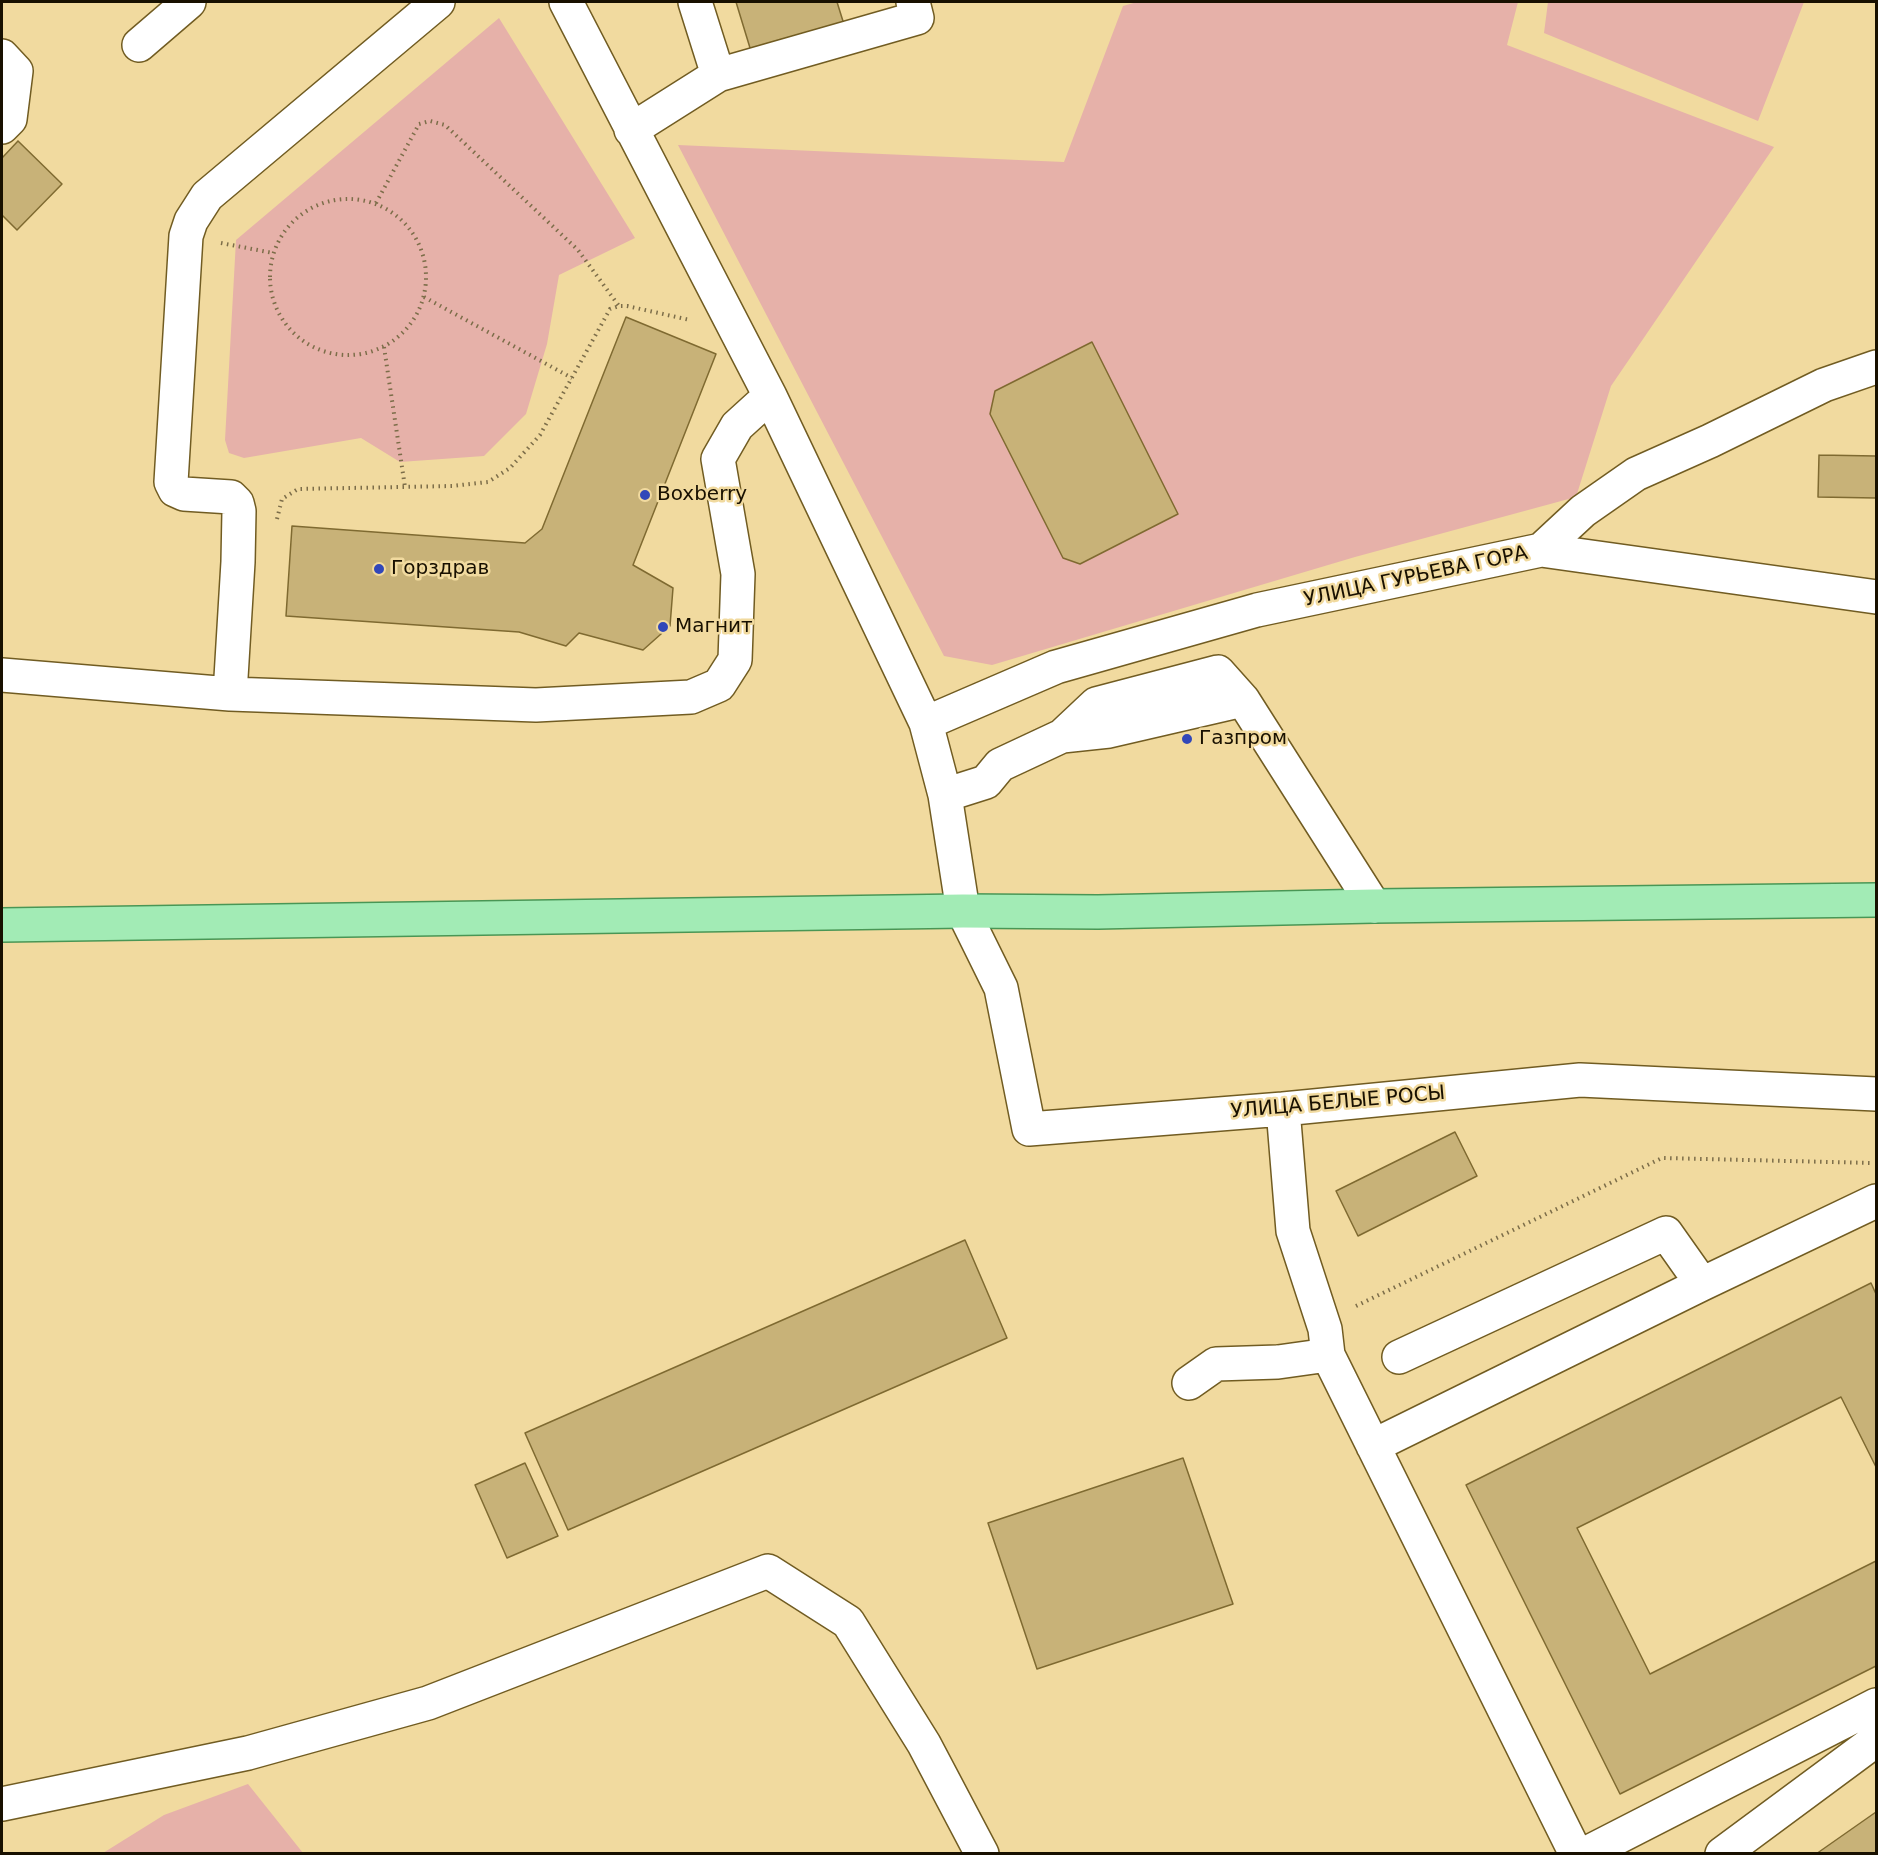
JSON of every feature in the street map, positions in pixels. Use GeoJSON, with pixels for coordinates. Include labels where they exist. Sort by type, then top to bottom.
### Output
{"type":"FeatureCollection","features":[{"type":"Feature","properties":{"kind":"main road"},"geometry":{"type":"LineString","coordinates":[[2,926],[1876,900]]}},
{"type":"Feature","properties":{"kind":"street"},"geometry":{"type":"LineString","coordinates":[[139,45],[189,2]]}},
{"type":"Feature","properties":{"kind":"street"},"geometry":{"type":"LineString","coordinates":[[230,694],[238,562],[239,511],[237,503],[231,497],[184,494],[175,490],[171,483],[186,236],[191,221],[207,196],[438,2]]}},
{"type":"Feature","properties":{"kind":"street"},"geometry":{"type":"LineString","coordinates":[[566,2],[770,396],[926,723],[945,795],[963,911]]}},
{"type":"Feature","properties":{"kind":"street"},"geometry":{"type":"LineString","coordinates":[[695,2],[718,75]]}},
{"type":"Feature","properties":{"kind":"street"},"geometry":{"type":"LineString","coordinates":[[631,130],[718,75],[917,18],[913,2]]}},
{"type":"Feature","properties":{"kind":"street"},"geometry":{"type":"LineString","coordinates":[[2,56],[16,71],[10,119],[2,127]]}},
{"type":"Feature","properties":{"kind":"street","name":"УЛИЦА ГУРЬЕВА ГОРА"},"geometry":{"type":"LineString","coordinates":[[926,723],[1056,667],[1257,610],[1541,550],[1583,511],[1636,474],[1710,441],[1824,385],[1876,368]]}},
{"type":"Feature","properties":{"kind":"street"},"geometry":{"type":"LineString","coordinates":[[2,675],[230,694],[536,705],[691,697],[719,685],[735,660],[738,574],[718,459],[737,426],[770,396]]}},
{"type":"Feature","properties":{"kind":"street"},"geometry":{"type":"LineString","coordinates":[[1541,550],[1876,597]]}},
{"type":"Feature","properties":{"kind":"street"},"geometry":{"type":"LineString","coordinates":[[945,795],[986,782],[1000,765],[1062,736],[1109,731],[1243,700],[1374,906]]}},
{"type":"Feature","properties":{"kind":"street","name":"УЛИЦА БЕЛЫЕ РОСЫ"},"geometry":{"type":"LineString","coordinates":[[963,911],[1001,988],[1029,1130],[1283,1109],[1580,1080],[1876,1094]]}},
{"type":"Feature","properties":{"kind":"street"},"geometry":{"type":"LineString","coordinates":[[1283,1109],[1293,1231],[1325,1329],[1328,1355],[1576,1854]]}},
{"type":"Feature","properties":{"kind":"street"},"geometry":{"type":"LineString","coordinates":[[1373,1446],[1876,1201]]}},
{"type":"Feature","properties":{"kind":"street"},"geometry":{"type":"LineString","coordinates":[[1399,1357],[1666,1233],[1702,1284]]}},
{"type":"Feature","properties":{"kind":"street"},"geometry":{"type":"LineString","coordinates":[[1189,1383],[1216,1364],[1278,1362],[1328,1355]]}},
{"type":"Feature","properties":{"kind":"street"},"geometry":{"type":"LineString","coordinates":[[2,1804],[248,1753],[428,1703],[768,1571],[848,1622],[924,1744],[982,1854]]}},
{"type":"Feature","properties":{"kind":"street"},"geometry":{"type":"LineString","coordinates":[[1585,1854],[1876,1705]]}},
{"type":"Feature","properties":{"kind":"street"},"geometry":{"type":"LineString","coordinates":[[1722,1854],[1876,1740]]}},
{"type":"Feature","properties":{"kind":"path"},"geometry":{"type":"LineString","coordinates":[[376,204],[419,124],[430,121],[445,125],[578,250],[619,306]]}},
{"type":"Feature","properties":{"kind":"path"},"geometry":{"type":"LineString","coordinates":[[352,198],[376,204],[401,218],[418,241],[426,269],[424,297],[409,326],[384,347],[355,355],[324,352],[297,337],[278,313],[269,284],[273,253],[284,231],[302,213],[326,201],[352,198]]}},
{"type":"Feature","properties":{"kind":"path"},"geometry":{"type":"LineString","coordinates":[[186,236],[273,253]]}},
{"type":"Feature","properties":{"kind":"path"},"geometry":{"type":"LineString","coordinates":[[424,297],[572,378]]}},
{"type":"Feature","properties":{"kind":"path"},"geometry":{"type":"LineString","coordinates":[[276,528],[282,498],[298,489],[452,486],[488,482],[510,468],[540,435],[610,309],[619,306],[698,322]]}},
{"type":"Feature","properties":{"kind":"path"},"geometry":{"type":"LineString","coordinates":[[384,347],[405,487]]}},
{"type":"Feature","properties":{"kind":"path"},"geometry":{"type":"LineString","coordinates":[[1356,1306],[1662,1158],[1876,1163]]}},
{"type":"Feature","properties":{"kind":"shaded area"},"geometry":{"type":"Polygon","coordinates":[[[1137,2],[1518,2],[1507,45],[1774,147],[1611,386],[1576,497],[1355,557],[992,665],[944,656],[678,145],[1064,162],[1123,6],[1137,2]]]}},
{"type":"Feature","properties":{"kind":"shaded area"},"geometry":{"type":"Polygon","coordinates":[[[1548,2],[1804,2],[1758,121],[1544,33],[1548,2]]]}},
{"type":"Feature","properties":{"kind":"shaded area"},"geometry":{"type":"Polygon","coordinates":[[[499,18],[635,238],[559,275],[547,344],[526,414],[484,456],[400,462],[361,438],[244,458],[229,453],[225,440],[236,240],[499,18]]]}},
{"type":"Feature","properties":{"kind":"shaded area"},"geometry":{"type":"Polygon","coordinates":[[[248,1784],[303,1853],[103,1853],[164,1815],[248,1784]]]}},
{"type":"Feature","properties":{"kind":"building"},"geometry":{"type":"Polygon","coordinates":[[[736,2],[837,2],[847,34],[754,61],[736,2]]]}},
{"type":"Feature","properties":{"kind":"building"},"geometry":{"type":"Polygon","coordinates":[[[18,141],[62,184],[17,230],[2,215],[2,158],[18,141]]]}},
{"type":"Feature","properties":{"kind":"building"},"geometry":{"type":"Polygon","coordinates":[[[626,317],[716,354],[633,565],[673,588],[670,626],[643,650],[579,633],[566,646],[519,632],[286,616],[292,526],[525,543],[542,529],[626,317]]]}},
{"type":"Feature","properties":{"kind":"building"},"geometry":{"type":"Polygon","coordinates":[[[1092,342],[1178,514],[1080,564],[1063,558],[990,414],[995,391],[1092,342]]]}},
{"type":"Feature","properties":{"kind":"building"},"geometry":{"type":"Polygon","coordinates":[[[1819,455],[1876,456],[1876,498],[1818,497],[1819,455]]]}},
{"type":"Feature","properties":{"kind":"building"},"geometry":{"type":"Polygon","coordinates":[[[1455,1132],[1477,1176],[1358,1236],[1336,1191],[1455,1132]]]}},
{"type":"Feature","properties":{"kind":"building"},"geometry":{"type":"Polygon","coordinates":[[[965,1240],[1007,1338],[568,1530],[525,1433],[965,1240]]]}},
{"type":"Feature","properties":{"kind":"building"},"geometry":{"type":"Polygon","coordinates":[[[1871,1283],[1876,1294],[1876,1467],[1841,1397],[1577,1528],[1650,1674],[1876,1561],[1876,1666],[1620,1794],[1466,1485],[1871,1283]]]}},
{"type":"Feature","properties":{"kind":"building"},"geometry":{"type":"Polygon","coordinates":[[[1183,1458],[1233,1604],[1037,1669],[988,1523],[1183,1458]]]}},
{"type":"Feature","properties":{"kind":"building"},"geometry":{"type":"Polygon","coordinates":[[[525,1463],[558,1536],[507,1558],[475,1485],[525,1463]]]}},
{"type":"Feature","properties":{"kind":"building"},"geometry":{"type":"Polygon","coordinates":[[[1876,1812],[1876,1854],[1816,1854],[1876,1812]]]}},
{"type":"Feature","properties":{"kind":"place","name":"Boxberry"},"geometry":{"type":"Point","coordinates":[645,495]}},
{"type":"Feature","properties":{"kind":"place","name":"Горздрав"},"geometry":{"type":"Point","coordinates":[379,569]}},
{"type":"Feature","properties":{"kind":"place","name":"Магнит"},"geometry":{"type":"Point","coordinates":[663,627]}},
{"type":"Feature","properties":{"kind":"place","name":"Газпром"},"geometry":{"type":"Point","coordinates":[1187,739]}}]}
